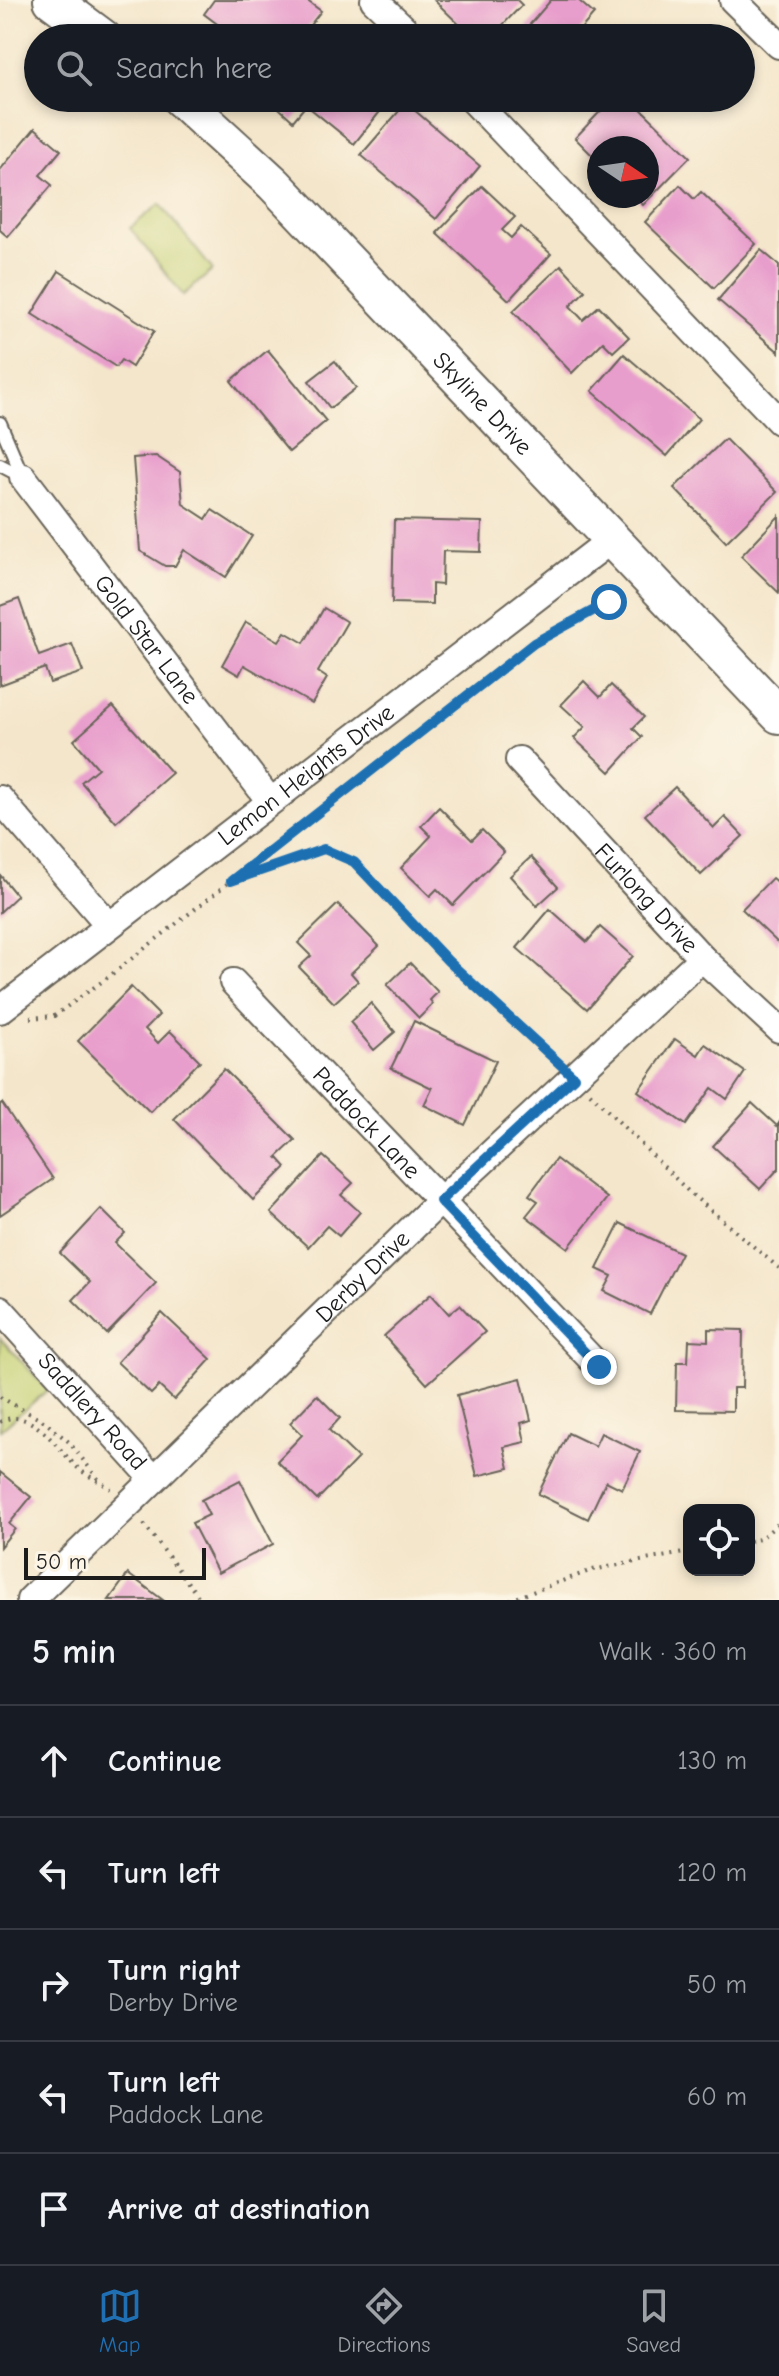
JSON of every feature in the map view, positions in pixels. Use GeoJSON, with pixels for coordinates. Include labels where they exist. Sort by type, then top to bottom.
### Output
{"type":"FeatureCollection","features":[{"type":"Feature","properties":{"kind":"street"},"geometry":{"type":"LineString","coordinates":[[52,0],[84,24]]}},
{"type":"Feature","properties":{"kind":"street"},"geometry":{"type":"LineString","coordinates":[[374,0],[399,24]]}},
{"type":"Feature","properties":{"kind":"street"},"geometry":{"type":"LineString","coordinates":[[733,0],[779,45]]}},
{"type":"Feature","properties":{"kind":"street","name":"Skyline Drive"},"geometry":{"type":"LineString","coordinates":[[195,112],[274,184],[779,715]]}},
{"type":"Feature","properties":{"kind":"street"},"geometry":{"type":"LineString","coordinates":[[484,112],[779,421]]}},
{"type":"Feature","properties":{"kind":"street","name":"Gold Star Lane"},"geometry":{"type":"LineString","coordinates":[[11,471],[270,801]]}},
{"type":"Feature","properties":{"kind":"street","name":"Lemon Heights Drive"},"geometry":{"type":"LineString","coordinates":[[0,1010],[611,540]]}},
{"type":"Feature","properties":{"kind":"street","name":"Furlong Drive"},"geometry":{"type":"LineString","coordinates":[[519,760],[702,958],[779,1029]]}},
{"type":"Feature","properties":{"kind":"street"},"geometry":{"type":"LineString","coordinates":[[0,799],[108,924]]}},
{"type":"Feature","properties":{"kind":"street","name":"Derby Drive"},"geometry":{"type":"LineString","coordinates":[[30,1600],[152,1477],[440,1201],[702,958]]}},
{"type":"Feature","properties":{"kind":"street","name":"Paddock Lane"},"geometry":{"type":"LineString","coordinates":[[233,982],[599,1367]]}},
{"type":"Feature","properties":{"kind":"street","name":"Saddlery Road"},"geometry":{"type":"LineString","coordinates":[[0,1309],[152,1477]]}},
{"type":"Feature","properties":{"kind":"lane"},"geometry":{"type":"LineString","coordinates":[[0,423],[11,471]]}},
{"type":"Feature","properties":{"kind":"path"},"geometry":{"type":"LineString","coordinates":[[27,1018],[54,1016],[534,643],[609,602],[665,594]]}},
{"type":"Feature","properties":{"kind":"path"},"geometry":{"type":"LineString","coordinates":[[231,881],[324,849],[354,862],[448,961],[574,1077],[689,1192],[779,1268]]}},
{"type":"Feature","properties":{"kind":"path"},"geometry":{"type":"LineString","coordinates":[[0,1397],[45,1422],[69,1442],[101,1482]]}},
{"type":"Feature","properties":{"kind":"path"},"geometry":{"type":"LineString","coordinates":[[755,1540],[779,1523]]}},
{"type":"Feature","properties":{"kind":"path"},"geometry":{"type":"LineString","coordinates":[[510,1600],[592,1570],[683,1553]]}},
{"type":"Feature","properties":{"kind":"green space"},"geometry":{"type":"Polygon","coordinates":[[[160,204],[213,270],[183,295],[130,228],[160,204]]]}},
{"type":"Feature","properties":{"kind":"green space"},"geometry":{"type":"Polygon","coordinates":[[[0,1338],[48,1390],[0,1430],[0,1338]]]}},
{"type":"Feature","properties":{"kind":"building"},"geometry":{"type":"Polygon","coordinates":[[[214,0],[306,0],[321,11],[311,24],[217,24],[204,14],[214,0]]]}},
{"type":"Feature","properties":{"kind":"building"},"geometry":{"type":"Polygon","coordinates":[[[434,0],[517,0],[522,5],[504,24],[459,24],[434,0]]]}},
{"type":"Feature","properties":{"kind":"building"},"geometry":{"type":"Polygon","coordinates":[[[551,0],[578,0],[594,14],[585,24],[530,24],[551,0]]]}},
{"type":"Feature","properties":{"kind":"building"},"geometry":{"type":"Polygon","coordinates":[[[283,112],[300,112],[293,121],[283,112]]]}},
{"type":"Feature","properties":{"kind":"building"},"geometry":{"type":"Polygon","coordinates":[[[315,112],[380,112],[354,144],[315,112]]]}},
{"type":"Feature","properties":{"kind":"building"},"geometry":{"type":"Polygon","coordinates":[[[398,112],[417,112],[480,166],[436,219],[361,155],[398,112]]]}},
{"type":"Feature","properties":{"kind":"building"},"geometry":{"type":"Polygon","coordinates":[[[600,112],[644,112],[690,157],[659,189],[659,136],[587,136],[587,150],[575,138],[600,112]]]}},
{"type":"Feature","properties":{"kind":"building"},"geometry":{"type":"Polygon","coordinates":[[[35,128],[61,150],[40,175],[52,185],[8,237],[0,230],[0,170],[35,128]]]}},
{"type":"Feature","properties":{"kind":"building"},"geometry":{"type":"Polygon","coordinates":[[[680,185],[694,199],[701,192],[756,244],[714,288],[645,222],[680,185]]]}},
{"type":"Feature","properties":{"kind":"building"},"geometry":{"type":"Polygon","coordinates":[[[482,186],[515,217],[502,230],[511,238],[521,227],[551,254],[509,300],[437,233],[482,186]]]}},
{"type":"Feature","properties":{"kind":"building"},"geometry":{"type":"Polygon","coordinates":[[[761,250],[779,265],[779,352],[718,300],[761,250]]]}},
{"type":"Feature","properties":{"kind":"building"},"geometry":{"type":"Polygon","coordinates":[[[561,265],[585,291],[570,306],[583,320],[599,306],[629,337],[613,352],[603,342],[572,373],[513,311],[561,265]]]}},
{"type":"Feature","properties":{"kind":"building"},"geometry":{"type":"Polygon","coordinates":[[[59,271],[154,331],[132,367],[121,360],[116,367],[32,314],[59,271]]]}},
{"type":"Feature","properties":{"kind":"building"},"geometry":{"type":"Polygon","coordinates":[[[268,350],[326,421],[289,452],[231,381],[268,350]]]}},
{"type":"Feature","properties":{"kind":"building"},"geometry":{"type":"Polygon","coordinates":[[[624,354],[699,419],[667,456],[592,391],[624,354]]]}},
{"type":"Feature","properties":{"kind":"building"},"geometry":{"type":"Polygon","coordinates":[[[335,361],[356,388],[330,408],[309,381],[335,361]]]}},
{"type":"Feature","properties":{"kind":"building"},"geometry":{"type":"Polygon","coordinates":[[[725,439],[777,492],[726,542],[674,488],[725,439]]]}},
{"type":"Feature","properties":{"kind":"building"},"geometry":{"type":"Polygon","coordinates":[[[156,456],[180,472],[183,504],[206,519],[212,510],[252,536],[226,577],[184,550],[175,566],[165,566],[140,551],[133,458],[156,456]]]}},
{"type":"Feature","properties":{"kind":"building"},"geometry":{"type":"Polygon","coordinates":[[[779,516],[779,593],[741,556],[779,516]]]}},
{"type":"Feature","properties":{"kind":"building"},"geometry":{"type":"Polygon","coordinates":[[[394,520],[482,522],[481,552],[443,551],[442,585],[432,584],[432,604],[392,603],[394,520]]]}},
{"type":"Feature","properties":{"kind":"building"},"geometry":{"type":"Polygon","coordinates":[[[19,599],[39,656],[72,644],[83,672],[50,683],[45,668],[0,685],[0,606],[19,599]]]}},
{"type":"Feature","properties":{"kind":"building"},"geometry":{"type":"Polygon","coordinates":[[[324,608],[347,622],[318,672],[327,678],[312,704],[244,665],[239,675],[222,665],[246,622],[279,641],[285,632],[304,643],[324,608]]]}},
{"type":"Feature","properties":{"kind":"building"},"geometry":{"type":"Polygon","coordinates":[[[584,681],[600,697],[611,685],[644,717],[633,728],[642,737],[610,772],[574,738],[585,727],[561,705],[584,681]]]}},
{"type":"Feature","properties":{"kind":"building"},"geometry":{"type":"Polygon","coordinates":[[[113,706],[172,773],[116,822],[81,782],[98,768],[74,740],[113,706]]]}},
{"type":"Feature","properties":{"kind":"building"},"geometry":{"type":"Polygon","coordinates":[[[675,787],[714,828],[725,817],[743,836],[701,875],[645,815],[675,787]]]}},
{"type":"Feature","properties":{"kind":"building"},"geometry":{"type":"Polygon","coordinates":[[[439,807],[472,840],[482,830],[504,852],[453,905],[437,889],[430,896],[401,868],[431,836],[421,826],[439,807]]]}},
{"type":"Feature","properties":{"kind":"building"},"geometry":{"type":"Polygon","coordinates":[[[531,857],[558,887],[537,906],[510,876],[531,857]]]}},
{"type":"Feature","properties":{"kind":"building"},"geometry":{"type":"Polygon","coordinates":[[[0,875],[17,896],[0,912],[0,875]]]}},
{"type":"Feature","properties":{"kind":"building"},"geometry":{"type":"Polygon","coordinates":[[[772,878],[779,884],[779,944],[742,909],[772,878]]]}},
{"type":"Feature","properties":{"kind":"building"},"geometry":{"type":"Polygon","coordinates":[[[338,904],[379,946],[351,973],[358,981],[334,1003],[299,967],[311,956],[298,943],[338,904]]]}},
{"type":"Feature","properties":{"kind":"building"},"geometry":{"type":"Polygon","coordinates":[[[550,909],[587,942],[600,927],[633,956],[587,1009],[517,948],[550,909]]]}},
{"type":"Feature","properties":{"kind":"building"},"geometry":{"type":"Polygon","coordinates":[[[410,963],[438,992],[430,1000],[433,1004],[419,1018],[387,985],[410,963]]]}},
{"type":"Feature","properties":{"kind":"building"},"geometry":{"type":"Polygon","coordinates":[[[131,987],[159,1015],[145,1029],[158,1043],[170,1031],[200,1061],[150,1112],[78,1041],[131,987]]]}},
{"type":"Feature","properties":{"kind":"building"},"geometry":{"type":"Polygon","coordinates":[[[371,1003],[395,1032],[374,1050],[350,1022],[371,1003]]]}},
{"type":"Feature","properties":{"kind":"building"},"geometry":{"type":"Polygon","coordinates":[[[414,1021],[496,1061],[465,1125],[424,1105],[432,1088],[391,1068],[414,1021]]]}},
{"type":"Feature","properties":{"kind":"building"},"geometry":{"type":"Polygon","coordinates":[[[675,1039],[698,1055],[705,1044],[745,1072],[727,1099],[712,1088],[686,1125],[638,1091],[675,1039]]]}},
{"type":"Feature","properties":{"kind":"building"},"geometry":{"type":"Polygon","coordinates":[[[224,1069],[295,1140],[277,1157],[286,1167],[253,1200],[174,1119],[224,1069]]]}},
{"type":"Feature","properties":{"kind":"building"},"geometry":{"type":"Polygon","coordinates":[[[752,1103],[777,1126],[779,1123],[779,1168],[760,1189],[713,1146],[752,1103]]]}},
{"type":"Feature","properties":{"kind":"building"},"geometry":{"type":"Polygon","coordinates":[[[0,1104],[53,1179],[0,1215],[0,1104]]]}},
{"type":"Feature","properties":{"kind":"building"},"geometry":{"type":"Polygon","coordinates":[[[323,1156],[353,1183],[341,1195],[360,1212],[339,1236],[327,1226],[308,1247],[271,1213],[323,1156]]]}},
{"type":"Feature","properties":{"kind":"building"},"geometry":{"type":"Polygon","coordinates":[[[556,1159],[607,1198],[568,1248],[526,1216],[538,1201],[529,1195],[556,1159]]]}},
{"type":"Feature","properties":{"kind":"building"},"geometry":{"type":"Polygon","coordinates":[[[101,1209],[125,1233],[115,1243],[156,1283],[107,1334],[73,1300],[90,1282],[60,1253],[101,1209]]]}},
{"type":"Feature","properties":{"kind":"building"},"geometry":{"type":"Polygon","coordinates":[[[620,1223],[681,1253],[650,1314],[604,1291],[612,1276],[597,1269],[620,1223]]]}},
{"type":"Feature","properties":{"kind":"building"},"geometry":{"type":"Polygon","coordinates":[[[431,1294],[449,1314],[460,1305],[485,1332],[427,1384],[384,1336],[431,1294]]]}},
{"type":"Feature","properties":{"kind":"building"},"geometry":{"type":"Polygon","coordinates":[[[162,1313],[211,1359],[174,1400],[159,1386],[151,1394],[117,1362],[162,1313]]]}},
{"type":"Feature","properties":{"kind":"building"},"geometry":{"type":"Polygon","coordinates":[[[708,1329],[743,1330],[742,1388],[733,1388],[733,1411],[676,1410],[677,1362],[688,1362],[689,1340],[708,1341],[708,1329]]]}},
{"type":"Feature","properties":{"kind":"building"},"geometry":{"type":"Polygon","coordinates":[[[521,1378],[531,1420],[521,1423],[525,1442],[504,1447],[509,1468],[477,1476],[457,1395],[521,1378]]]}},
{"type":"Feature","properties":{"kind":"building"},"geometry":{"type":"Polygon","coordinates":[[[317,1395],[340,1418],[329,1430],[358,1458],[317,1500],[277,1461],[302,1435],[290,1423],[317,1395]]]}},
{"type":"Feature","properties":{"kind":"building"},"geometry":{"type":"Polygon","coordinates":[[[568,1433],[595,1446],[601,1433],[640,1452],[622,1489],[606,1481],[588,1519],[538,1494],[568,1433]]]}},
{"type":"Feature","properties":{"kind":"building"},"geometry":{"type":"Polygon","coordinates":[[[0,1472],[31,1497],[9,1524],[15,1529],[0,1547],[0,1472]]]}},
{"type":"Feature","properties":{"kind":"building"},"geometry":{"type":"Polygon","coordinates":[[[240,1480],[273,1544],[218,1573],[192,1523],[209,1515],[201,1500],[240,1480]]]}},
{"type":"Feature","properties":{"kind":"building"},"geometry":{"type":"Polygon","coordinates":[[[128,1574],[163,1600],[109,1600],[128,1574]]]}},
{"type":"Feature","properties":{"kind":"route"},"geometry":{"type":"LineString","coordinates":[[599,1367],[440,1201],[574,1077],[448,961],[354,862],[324,849],[231,881],[534,643],[609,602]]}}]}
